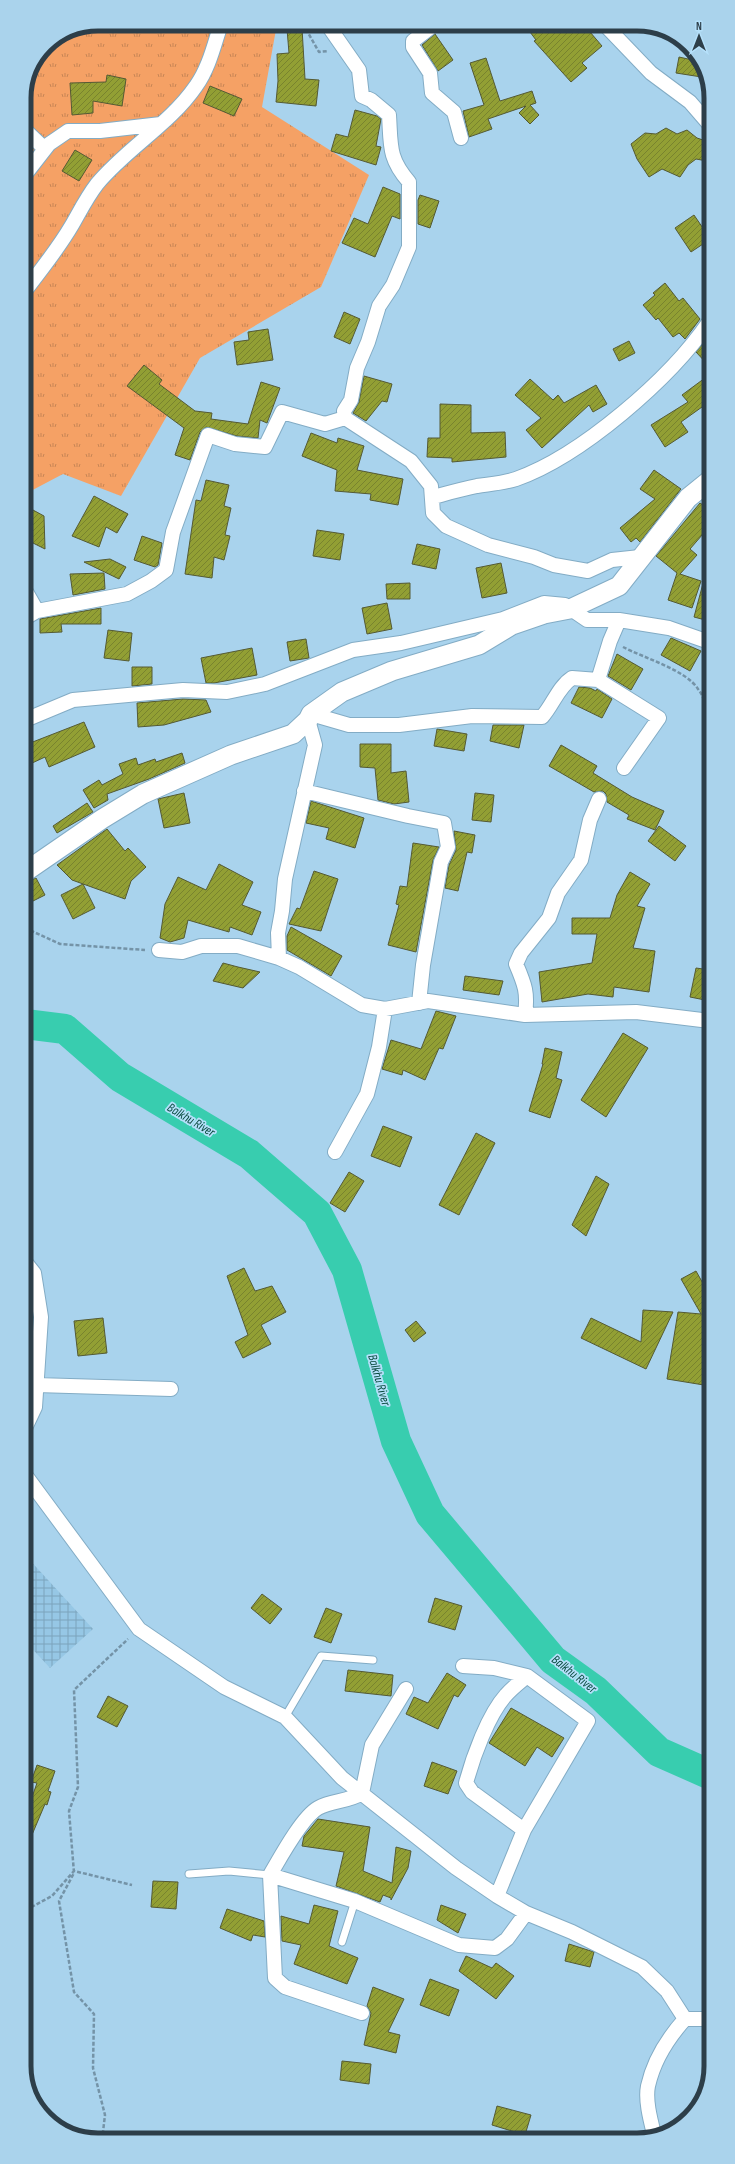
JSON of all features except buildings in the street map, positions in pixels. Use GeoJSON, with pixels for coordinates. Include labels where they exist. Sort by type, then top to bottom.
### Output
{"type":"FeatureCollection","features":[{"type":"Feature","properties":{"kind":"street"},"geometry":{"type":"LineString","coordinates":[[31,283],[53,254],[87,197],[98,183],[119,161],[182,105],[197,85],[210,58],[219,31]]}},
{"type":"Feature","properties":{"kind":"street"},"geometry":{"type":"LineString","coordinates":[[333,31],[359,70],[362,96],[371,100],[389,115],[391,151],[397,168],[410,182],[409,247],[393,285],[379,306],[368,342],[357,368],[351,400],[344,411],[345,418],[412,462],[431,486],[433,513],[446,526],[488,545],[534,557],[554,565],[588,571],[612,560],[640,557]]}},
{"type":"Feature","properties":{"kind":"street"},"geometry":{"type":"LineString","coordinates":[[426,31],[413,41],[413,44],[428,68],[432,93],[454,112],[460,138]]}},
{"type":"Feature","properties":{"kind":"street"},"geometry":{"type":"LineString","coordinates":[[611,31],[651,73],[690,102],[704,118]]}},
{"type":"Feature","properties":{"kind":"street"},"geometry":{"type":"LineString","coordinates":[[31,167],[45,149],[68,131],[100,131],[137,125],[161,124]]}},
{"type":"Feature","properties":{"kind":"street"},"geometry":{"type":"LineString","coordinates":[[31,136],[45,149]]}},
{"type":"Feature","properties":{"kind":"street"},"geometry":{"type":"LineString","coordinates":[[433,497],[514,479],[550,465],[602,428],[637,399],[677,362],[704,328]]}},
{"type":"Feature","properties":{"kind":"street"},"geometry":{"type":"LineString","coordinates":[[31,615],[126,594],[151,581],[166,570],[173,532],[208,435],[235,444],[264,447],[282,412],[325,424],[345,418]]}},
{"type":"Feature","properties":{"kind":"street"},"geometry":{"type":"LineString","coordinates":[[31,868],[102,819],[142,794],[231,755],[293,734],[310,717],[342,692],[392,671],[478,645],[512,625],[544,614],[570,609],[619,586],[640,557],[688,498],[704,485]]}},
{"type":"Feature","properties":{"kind":"street"},"geometry":{"type":"LineString","coordinates":[[31,717],[72,700],[183,690],[227,692],[265,684],[353,650],[401,643],[503,619],[544,603],[565,605],[587,620],[619,620],[669,628],[704,640]]}},
{"type":"Feature","properties":{"kind":"street"},"geometry":{"type":"LineString","coordinates":[[598,680],[610,641],[619,620]]}},
{"type":"Feature","properties":{"kind":"street"},"geometry":{"type":"LineString","coordinates":[[310,717],[349,725],[399,724],[472,716],[542,717],[550,709],[564,683],[572,678],[598,680],[659,718],[624,768]]}},
{"type":"Feature","properties":{"kind":"street"},"geometry":{"type":"LineString","coordinates":[[279,958],[278,933],[282,911],[284,879],[315,745],[310,717]]}},
{"type":"Feature","properties":{"kind":"street"},"geometry":{"type":"LineString","coordinates":[[304,791],[401,815],[444,822],[448,848],[440,862],[423,965],[419,1003]]}},
{"type":"Feature","properties":{"kind":"street"},"geometry":{"type":"LineString","coordinates":[[525,1015],[528,999],[527,989],[516,964],[521,953],[549,918],[558,893],[581,860],[590,820],[599,799]]}},
{"type":"Feature","properties":{"kind":"street"},"geometry":{"type":"LineString","coordinates":[[159,950],[182,952],[201,946],[238,946],[279,958],[299,967],[362,1005],[385,1009],[428,1001],[525,1015],[636,1012],[704,1020]]}},
{"type":"Feature","properties":{"kind":"street"},"geometry":{"type":"LineString","coordinates":[[335,1152],[367,1094],[379,1047],[385,1009]]}},
{"type":"Feature","properties":{"kind":"street"},"geometry":{"type":"LineString","coordinates":[[31,1269],[34,1272],[41,1317],[35,1407],[31,1415]]}},
{"type":"Feature","properties":{"kind":"street"},"geometry":{"type":"LineString","coordinates":[[36,1385],[171,1389]]}},
{"type":"Feature","properties":{"kind":"street"},"geometry":{"type":"LineString","coordinates":[[31,1483],[139,1629],[224,1687],[285,1717],[342,1778],[456,1868],[497,1896],[526,1913],[572,1932],[642,1967],[667,1991],[685,2019]]}},
{"type":"Feature","properties":{"kind":"street"},"geometry":{"type":"LineString","coordinates":[[463,1666],[494,1668],[527,1676],[588,1721],[524,1830],[497,1896]]}},
{"type":"Feature","properties":{"kind":"street"},"geometry":{"type":"LineString","coordinates":[[524,1830],[472,1792],[466,1783],[469,1770],[490,1720],[505,1695],[527,1676]]}},
{"type":"Feature","properties":{"kind":"street"},"geometry":{"type":"LineString","coordinates":[[362,2014],[284,1987],[275,1978],[270,1875],[307,1817],[317,1808],[354,1798],[362,1793],[372,1745],[406,1689]]}},
{"type":"Feature","properties":{"kind":"street"},"geometry":{"type":"LineString","coordinates":[[270,1875],[355,1901],[459,1944],[495,1948],[507,1939],[526,1913]]}},
{"type":"Feature","properties":{"kind":"street"},"geometry":{"type":"LineString","coordinates":[[653,2131],[650,2117],[648,2087],[659,2054],[669,2037],[685,2019],[704,2019]]}},
{"type":"Feature","properties":{"kind":"lane"},"geometry":{"type":"LineString","coordinates":[[285,1717],[320,1656],[374,1660]]}},
{"type":"Feature","properties":{"kind":"lane"},"geometry":{"type":"LineString","coordinates":[[189,1874],[229,1871],[270,1875]]}},
{"type":"Feature","properties":{"kind":"lane"},"geometry":{"type":"LineString","coordinates":[[342,1942],[355,1901]]}},
{"type":"Feature","properties":{"kind":"path"},"geometry":{"type":"LineString","coordinates":[[307,31],[318,52],[328,51],[341,44]]}},
{"type":"Feature","properties":{"kind":"path"},"geometry":{"type":"LineString","coordinates":[[610,641],[645,658],[677,670],[698,688],[704,701]]}},
{"type":"Feature","properties":{"kind":"path"},"geometry":{"type":"LineString","coordinates":[[31,931],[60,944],[159,950]]}},
{"type":"Feature","properties":{"kind":"path"},"geometry":{"type":"LineString","coordinates":[[103,2133],[105,2114],[94,2068],[94,2014],[74,1992],[59,1901],[74,1871],[69,1811],[78,1787],[74,1690],[139,1629]]}},
{"type":"Feature","properties":{"kind":"path"},"geometry":{"type":"LineString","coordinates":[[74,1871],[132,1885]]}},
{"type":"Feature","properties":{"kind":"path"},"geometry":{"type":"LineString","coordinates":[[31,1907],[52,1896],[74,1871]]}},
{"type":"Feature","properties":{"kind":"shaded area"},"geometry":{"type":"Polygon","coordinates":[[[31,1561],[93,1629],[50,1668],[31,1647],[31,1561]]]}},
{"type":"Feature","properties":{"kind":"green space"},"geometry":{"type":"Polygon","coordinates":[[[276,31],[262,107],[369,175],[321,287],[200,358],[121,496],[63,474],[31,491],[31,98],[32,85],[36,73],[42,61],[61,42],[85,32],[276,31]]]}},
{"type":"Feature","properties":{"kind":"waterway","name":"Balkhu River"},"geometry":{"type":"LineString","coordinates":[[31,1025],[65,1029],[120,1077],[249,1154],[317,1213],[347,1270],[396,1441],[430,1514],[553,1660],[596,1691],[659,1752],[704,1772]]}}]}
